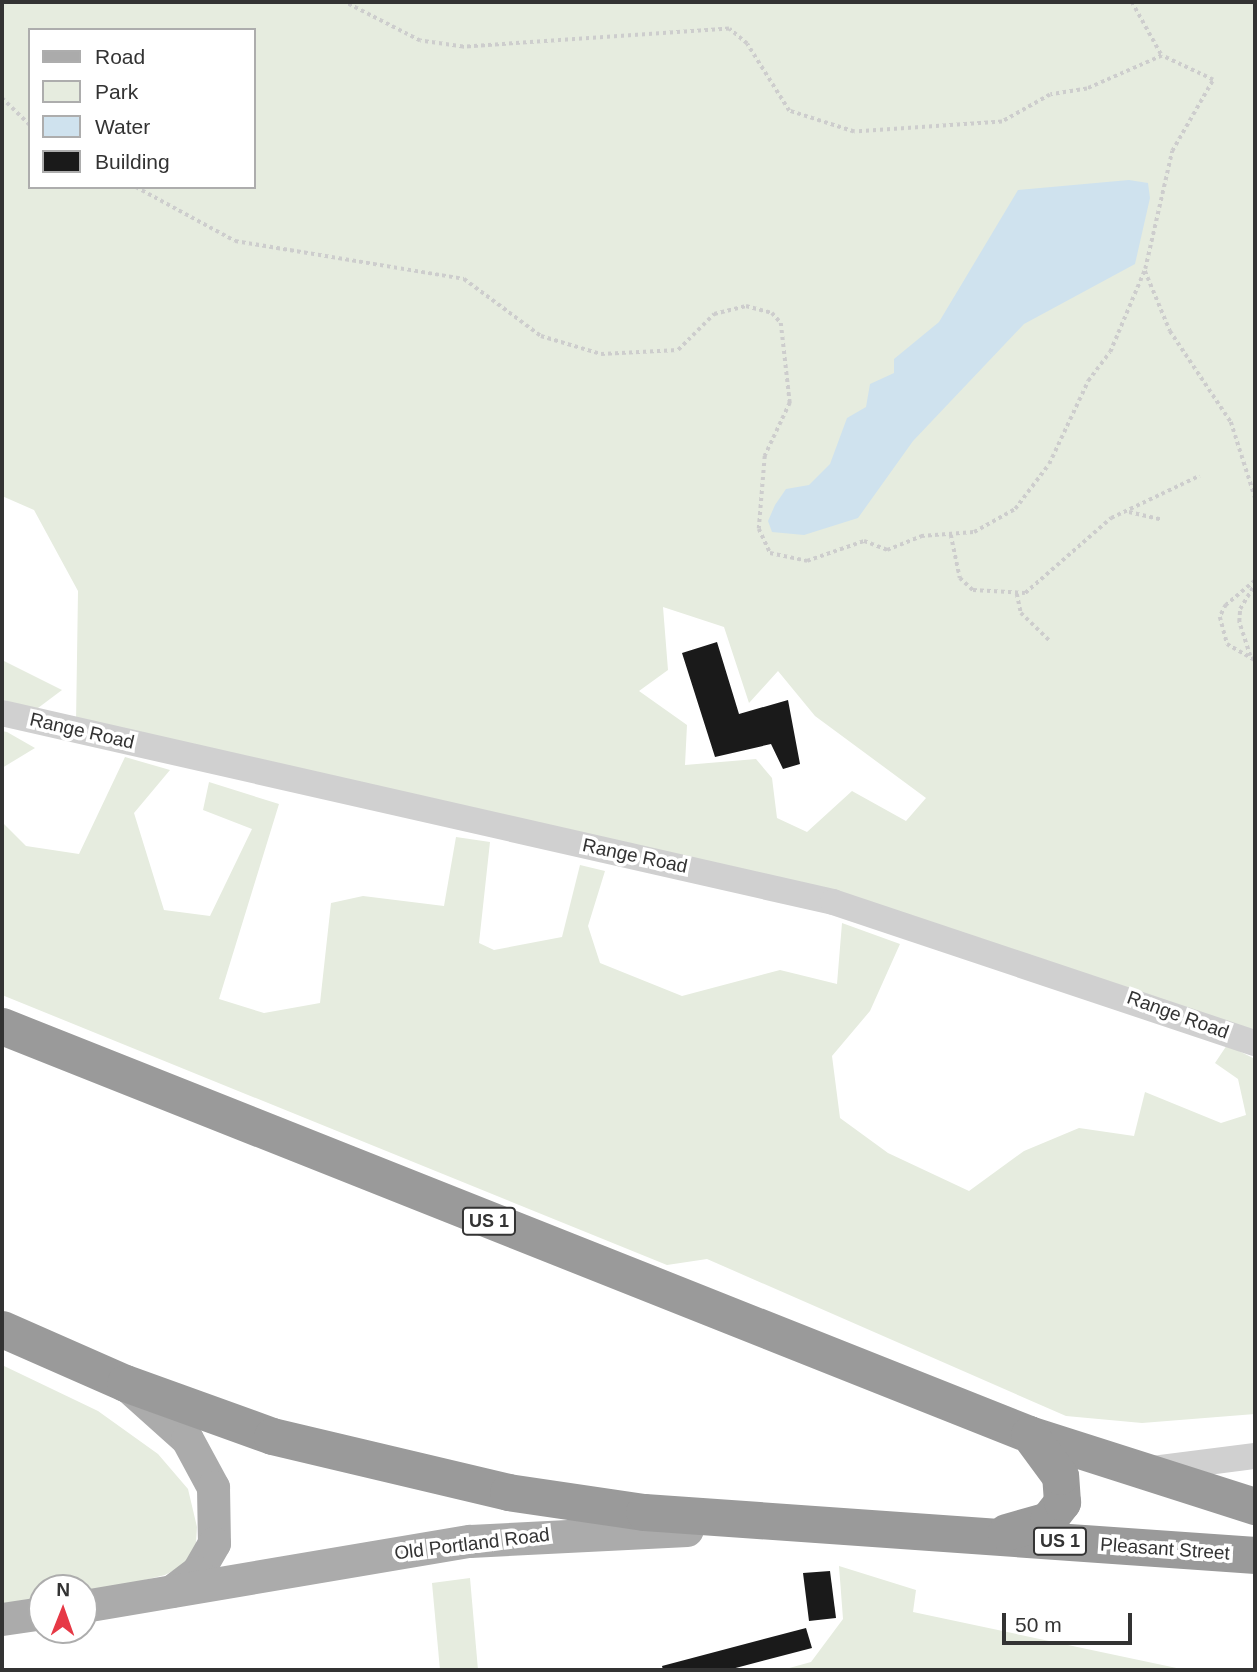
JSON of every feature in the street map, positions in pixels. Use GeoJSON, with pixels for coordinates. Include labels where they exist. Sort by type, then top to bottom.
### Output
{"type":"FeatureCollection","features":[{"type":"Feature","properties":{"kind":"highway","name":"US 1"},"geometry":{"type":"LineString","coordinates":[[2,1027],[1029,1434],[1136,1471],[1255,1506]]}},
{"type":"Feature","properties":{"kind":"highway","name":"US 1"},"geometry":{"type":"LineString","coordinates":[[2,1329],[125,1383]]}},
{"type":"Feature","properties":{"kind":"highway","name":"Pleasant Street"},"geometry":{"type":"LineString","coordinates":[[125,1383],[272,1436],[449,1481],[644,1512],[1255,1555]]}},
{"type":"Feature","properties":{"kind":"highway"},"geometry":{"type":"LineString","coordinates":[[984,1536],[1038,1525],[1062,1502],[1060,1476],[1029,1434]]}},
{"type":"Feature","properties":{"kind":"main road","name":"US 1"},"geometry":{"type":"LineString","coordinates":[[125,1383],[187,1438],[214,1487],[214,1543],[197,1572],[172,1591]]}},
{"type":"Feature","properties":{"kind":"main road","name":"Old Portland Road"},"geometry":{"type":"LineString","coordinates":[[98,1604],[532,1534],[865,1529]]}},
{"type":"Feature","properties":{"kind":"main road"},"geometry":{"type":"LineString","coordinates":[[2,1619],[28,1615]]}},
{"type":"Feature","properties":{"kind":"street","name":"Range Road"},"geometry":{"type":"LineString","coordinates":[[2,713],[821,899],[1129,997],[1255,1043]]}},
{"type":"Feature","properties":{"kind":"street"},"geometry":{"type":"LineString","coordinates":[[1136,1471],[1255,1455]]}},
{"type":"Feature","properties":{"kind":"path"},"geometry":{"type":"LineString","coordinates":[[344,2],[420,41],[463,47],[729,29],[747,44],[789,111],[824,126],[882,134],[970,121],[1002,122],[1050,95],[1087,89],[1162,56]]}},
{"type":"Feature","properties":{"kind":"path"},"geometry":{"type":"LineString","coordinates":[[140,189],[235,241],[464,279],[541,336],[601,354],[678,350],[714,314],[746,306],[764,309],[781,323],[790,384],[786,420],[762,469],[759,520],[765,546],[780,558],[807,561],[864,541],[887,550],[921,536],[974,532],[1015,509],[1049,464],[1084,388],[1110,352],[1145,269],[1172,151],[1213,80],[1162,56],[1132,2]]}},
{"type":"Feature","properties":{"kind":"path"},"geometry":{"type":"LineString","coordinates":[[2,98],[28,123]]}},
{"type":"Feature","properties":{"kind":"path"},"geometry":{"type":"LineString","coordinates":[[1145,269],[1170,331],[1231,422],[1255,497]]}},
{"type":"Feature","properties":{"kind":"path"},"geometry":{"type":"LineString","coordinates":[[951,535],[960,578],[974,590],[1017,594],[1040,583],[1094,530],[1199,476]]}},
{"type":"Feature","properties":{"kind":"path"},"geometry":{"type":"LineString","coordinates":[[1124,513],[1160,519]]}},
{"type":"Feature","properties":{"kind":"path"},"geometry":{"type":"LineString","coordinates":[[1255,583],[1226,605],[1220,617],[1223,639],[1255,660]]}},
{"type":"Feature","properties":{"kind":"path"},"geometry":{"type":"LineString","coordinates":[[1250,657],[1239,622],[1240,609],[1255,583]]}},
{"type":"Feature","properties":{"kind":"path"},"geometry":{"type":"LineString","coordinates":[[1017,594],[1021,613],[1051,642]]}},
{"type":"Feature","properties":{"kind":"green space"},"geometry":{"type":"Polygon","coordinates":[[[2,2],[1255,2],[1255,1035],[817,886],[76,723],[78,591],[34,510],[2,496],[2,2]],[[663,607],[668,670],[639,691],[687,725],[685,765],[756,759],[772,778],[777,818],[807,832],[852,791],[906,821],[926,798],[815,716],[778,671],[749,703],[724,627],[663,607]]]}},
{"type":"Feature","properties":{"kind":"green space"},"geometry":{"type":"Polygon","coordinates":[[[2,660],[62,690],[34,711],[2,699],[2,660]]]}},
{"type":"Feature","properties":{"kind":"green space"},"geometry":{"type":"Polygon","coordinates":[[[2,731],[7,732],[35,748],[2,768],[2,731]]]}},
{"type":"Feature","properties":{"kind":"green space"},"geometry":{"type":"Polygon","coordinates":[[[125,757],[170,770],[134,813],[164,910],[210,916],[252,829],[203,810],[209,782],[279,804],[219,999],[264,1013],[320,1003],[331,903],[363,896],[444,906],[456,837],[490,842],[479,943],[494,950],[562,937],[580,865],[605,871],[588,926],[600,963],[682,996],[780,970],[837,984],[842,923],[900,944],[870,1011],[832,1056],[840,1118],[888,1153],[969,1191],[1024,1151],[1079,1128],[1134,1136],[1145,1092],[1221,1123],[1246,1115],[1238,1079],[1215,1063],[1227,1045],[1255,1059],[1255,1414],[1142,1423],[1066,1416],[707,1259],[667,1265],[2,995],[2,822],[26,846],[79,854],[125,757]]]}},
{"type":"Feature","properties":{"kind":"green space"},"geometry":{"type":"Polygon","coordinates":[[[2,1365],[98,1411],[158,1454],[188,1489],[197,1527],[195,1559],[165,1575],[98,1592],[98,1574],[28,1574],[28,1605],[2,1609],[2,1365]]]}},
{"type":"Feature","properties":{"kind":"green space"},"geometry":{"type":"Polygon","coordinates":[[[839,1566],[916,1590],[913,1612],[1186,1670],[782,1670],[811,1662],[843,1619],[839,1566]]]}},
{"type":"Feature","properties":{"kind":"green space"},"geometry":{"type":"Polygon","coordinates":[[[470,1578],[478,1670],[440,1670],[432,1583],[470,1578]]]}},
{"type":"Feature","properties":{"kind":"water"},"geometry":{"type":"Polygon","coordinates":[[[1129,180],[1148,183],[1150,198],[1135,264],[1024,324],[913,441],[858,518],[804,535],[772,532],[768,521],[786,489],[809,485],[830,464],[847,418],[866,407],[870,384],[894,373],[894,359],[939,322],[1018,190],[1129,180]]]}},
{"type":"Feature","properties":{"kind":"building"},"geometry":{"type":"Polygon","coordinates":[[[717,642],[739,714],[788,700],[800,764],[783,769],[771,744],[715,757],[682,653],[717,642]]]}},
{"type":"Feature","properties":{"kind":"building"},"geometry":{"type":"Polygon","coordinates":[[[830,1571],[836,1618],[809,1621],[803,1573],[830,1571]]]}},
{"type":"Feature","properties":{"kind":"building"},"geometry":{"type":"Polygon","coordinates":[[[806,1628],[812,1648],[728,1670],[663,1670],[662,1666],[806,1628]]]}}]}
